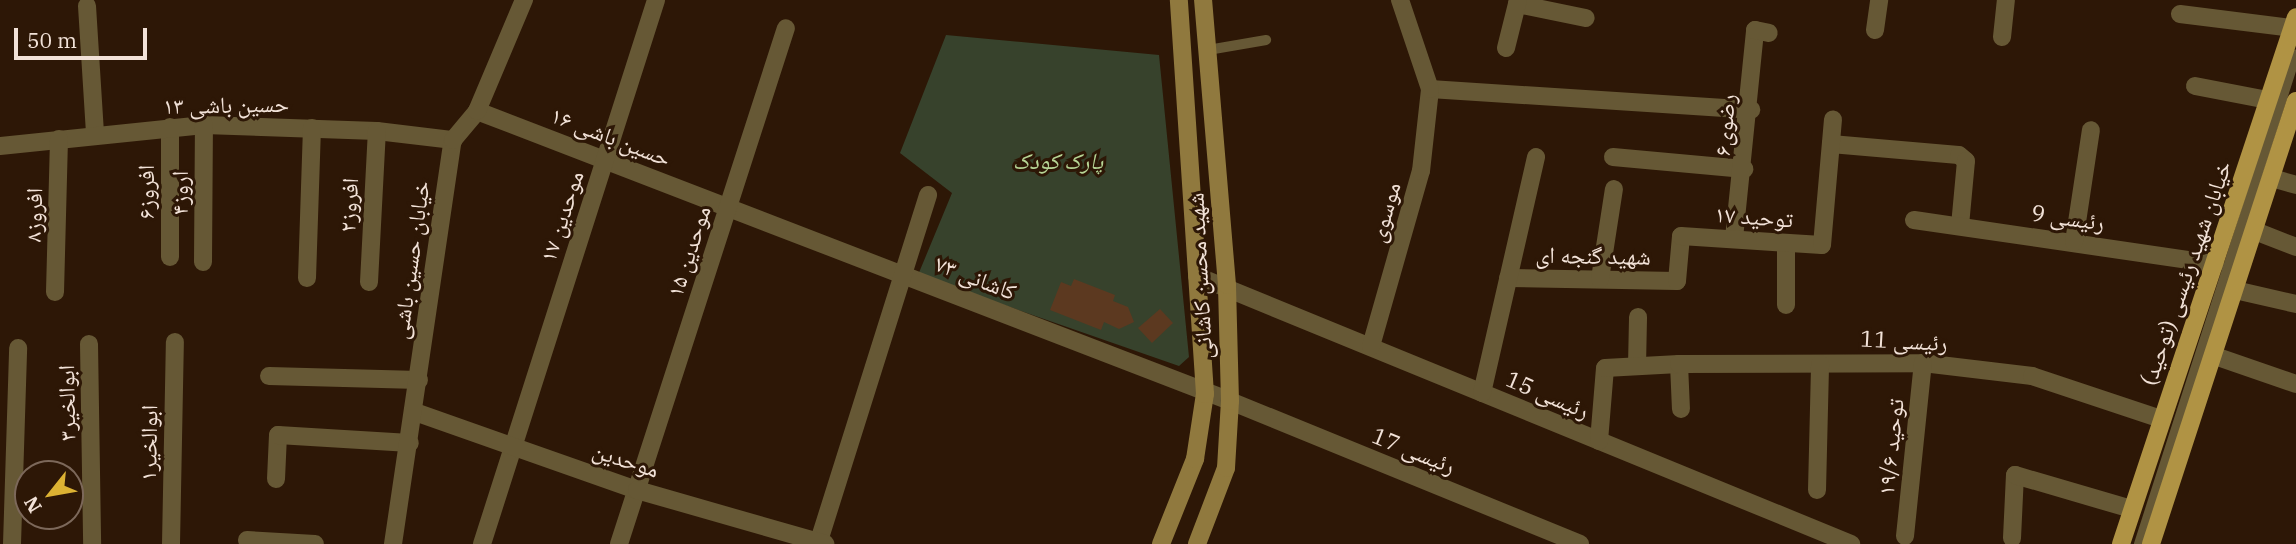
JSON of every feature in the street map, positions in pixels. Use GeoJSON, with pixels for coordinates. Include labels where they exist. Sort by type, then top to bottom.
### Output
{"type":"FeatureCollection","features":[{"type":"Feature","properties":{"kind":"main road"},"geometry":{"type":"LineString","coordinates":[[1161,544],[1195,459],[1205,394],[1179,0]]}},
{"type":"Feature","properties":{"kind":"main road","name":"شهید محسن کاشانی"},"geometry":{"type":"LineString","coordinates":[[1197,544],[1226,468],[1230,401],[1227,285],[1203,0]]}},
{"type":"Feature","properties":{"kind":"main road","name":"خیابان شهید رئیسی (توحید)"},"geometry":{"type":"LineString","coordinates":[[2120,544],[2295,23]]}},
{"type":"Feature","properties":{"kind":"main road"},"geometry":{"type":"LineString","coordinates":[[2151,544],[2296,101]]}},
{"type":"Feature","properties":{"kind":"street"},"geometry":{"type":"LineString","coordinates":[[453,140],[477,111],[524,0]]}},
{"type":"Feature","properties":{"kind":"street","name":"موحدین ۱۷"},"geometry":{"type":"LineString","coordinates":[[482,544],[656,0]]}},
{"type":"Feature","properties":{"kind":"street"},"geometry":{"type":"LineString","coordinates":[[1400,0],[1430,89],[1751,110]]}},
{"type":"Feature","properties":{"kind":"street"},"geometry":{"type":"LineString","coordinates":[[1875,30],[1879,0]]}},
{"type":"Feature","properties":{"kind":"street"},"geometry":{"type":"LineString","coordinates":[[2002,37],[2006,0]]}},
{"type":"Feature","properties":{"kind":"street"},"geometry":{"type":"LineString","coordinates":[[1506,48],[1517,2],[1586,19]]}},
{"type":"Feature","properties":{"kind":"street"},"geometry":{"type":"LineString","coordinates":[[87,6],[94,134]]}},
{"type":"Feature","properties":{"kind":"street"},"geometry":{"type":"LineString","coordinates":[[2180,14],[2295,23]]}},
{"type":"Feature","properties":{"kind":"street","name":"موحدین ۱۵"},"geometry":{"type":"LineString","coordinates":[[619,544],[786,28]]}},
{"type":"Feature","properties":{"kind":"street","name":"رضوی۶"},"geometry":{"type":"LineString","coordinates":[[1734,238],[1751,110],[1755,30],[1769,33]]}},
{"type":"Feature","properties":{"kind":"street"},"geometry":{"type":"LineString","coordinates":[[2194,86],[2268,100]]}},
{"type":"Feature","properties":{"kind":"street","name":"موسوی"},"geometry":{"type":"LineString","coordinates":[[1371,346],[1421,171],[1430,89]]}},
{"type":"Feature","properties":{"kind":"street","name":"حسین باشی ۱۶"},"geometry":{"type":"LineString","coordinates":[[477,111],[728,208]]}},
{"type":"Feature","properties":{"kind":"street"},"geometry":{"type":"LineString","coordinates":[[1833,119],[1831,144],[1959,155],[1966,161],[1960,226]]}},
{"type":"Feature","properties":{"kind":"street","name":"حسین باشی ۱۳"},"geometry":{"type":"LineString","coordinates":[[0,146],[94,134],[204,125],[377,131],[453,140]]}},
{"type":"Feature","properties":{"kind":"street","name":"اروز۴"},"geometry":{"type":"LineString","coordinates":[[203,262],[204,125]]}},
{"type":"Feature","properties":{"kind":"street","name":"افروز۶"},"geometry":{"type":"LineString","coordinates":[[170,127],[170,257]]}},
{"type":"Feature","properties":{"kind":"street"},"geometry":{"type":"LineString","coordinates":[[307,278],[312,128]]}},
{"type":"Feature","properties":{"kind":"street"},"geometry":{"type":"LineString","coordinates":[[2074,242],[2091,130]]}},
{"type":"Feature","properties":{"kind":"street","name":"افروز۲"},"geometry":{"type":"LineString","coordinates":[[369,282],[377,131]]}},
{"type":"Feature","properties":{"kind":"street","name":"افروز۸"},"geometry":{"type":"LineString","coordinates":[[55,292],[59,139]]}},
{"type":"Feature","properties":{"kind":"street","name":"خیابان حسین باشی"},"geometry":{"type":"LineString","coordinates":[[393,544],[415,412],[453,140]]}},
{"type":"Feature","properties":{"kind":"street","name":"توحید ۱۷"},"geometry":{"type":"LineString","coordinates":[[1677,281],[1681,236],[1822,245],[1831,144]]}},
{"type":"Feature","properties":{"kind":"street","name":"شهید گنجه ای"},"geometry":{"type":"LineString","coordinates":[[1482,393],[1536,157]]}},
{"type":"Feature","properties":{"kind":"street"},"geometry":{"type":"LineString","coordinates":[[1613,157],[1744,169]]}},
{"type":"Feature","properties":{"kind":"street"},"geometry":{"type":"LineString","coordinates":[[2272,178],[2296,185]]}},
{"type":"Feature","properties":{"kind":"street"},"geometry":{"type":"LineString","coordinates":[[1600,279],[1614,189]]}},
{"type":"Feature","properties":{"kind":"street"},"geometry":{"type":"LineString","coordinates":[[820,543],[928,195]]}},
{"type":"Feature","properties":{"kind":"street","name":"کاشانی ۷۳"},"geometry":{"type":"LineString","coordinates":[[728,208],[1205,394],[1230,401]]}},
{"type":"Feature","properties":{"kind":"street","name":"رئیسی 9"},"geometry":{"type":"LineString","coordinates":[[1914,220],[2215,264]]}},
{"type":"Feature","properties":{"kind":"street"},"geometry":{"type":"LineString","coordinates":[[2255,231],[2296,247]]}},
{"type":"Feature","properties":{"kind":"street"},"geometry":{"type":"LineString","coordinates":[[1786,244],[1786,305]]}},
{"type":"Feature","properties":{"kind":"street","name":"رئیسی 15"},"geometry":{"type":"LineString","coordinates":[[1197,276],[1227,285],[1482,393],[1852,544]]}},
{"type":"Feature","properties":{"kind":"street","name":"شهید گنجه ای"},"geometry":{"type":"LineString","coordinates":[[1508,278],[1677,281]]}},
{"type":"Feature","properties":{"kind":"street"},"geometry":{"type":"LineString","coordinates":[[2235,290],[2296,304]]}},
{"type":"Feature","properties":{"kind":"street"},"geometry":{"type":"LineString","coordinates":[[1637,366],[1638,317]]}},
{"type":"Feature","properties":{"kind":"street","name":"ابوالخیر۱"},"geometry":{"type":"LineString","coordinates":[[171,544],[175,342]]}},
{"type":"Feature","properties":{"kind":"street","name":"ابوالخیر۳"},"geometry":{"type":"LineString","coordinates":[[89,344],[92,544]]}},
{"type":"Feature","properties":{"kind":"street"},"geometry":{"type":"LineString","coordinates":[[12,544],[18,348]]}},
{"type":"Feature","properties":{"kind":"street"},"geometry":{"type":"LineString","coordinates":[[2212,355],[2296,384]]}},
{"type":"Feature","properties":{"kind":"street"},"geometry":{"type":"LineString","coordinates":[[1817,490],[1820,363]]}},
{"type":"Feature","properties":{"kind":"street","name":"رئیسی 11"},"geometry":{"type":"LineString","coordinates":[[1599,441],[1605,368],[1679,364],[1923,363],[2032,376],[2161,419]]}},
{"type":"Feature","properties":{"kind":"street","name":"توحید ۱۹/۶"},"geometry":{"type":"LineString","coordinates":[[1905,536],[1923,363]]}},
{"type":"Feature","properties":{"kind":"street"},"geometry":{"type":"LineString","coordinates":[[1679,364],[1681,409]]}},
{"type":"Feature","properties":{"kind":"street"},"geometry":{"type":"LineString","coordinates":[[269,376],[419,380]]}},
{"type":"Feature","properties":{"kind":"street","name":"رئیسی 17"},"geometry":{"type":"LineString","coordinates":[[1230,401],[1580,544]]}},
{"type":"Feature","properties":{"kind":"street","name":"موحدین"},"geometry":{"type":"LineString","coordinates":[[415,412],[637,490],[820,543]]}},
{"type":"Feature","properties":{"kind":"street"},"geometry":{"type":"LineString","coordinates":[[276,480],[278,435],[410,443]]}},
{"type":"Feature","properties":{"kind":"street"},"geometry":{"type":"LineString","coordinates":[[2012,538],[2015,475],[2132,509]]}},
{"type":"Feature","properties":{"kind":"street"},"geometry":{"type":"LineString","coordinates":[[247,540],[315,544]]}},
{"type":"Feature","properties":{"kind":"lane"},"geometry":{"type":"LineString","coordinates":[[1208,50],[1266,40]]}},
{"type":"Feature","properties":{"kind":"lane"},"geometry":{"type":"LineString","coordinates":[[2139,544],[2296,55]]}},
{"type":"Feature","properties":{"kind":"green space","name":"پارک کودک"},"geometry":{"type":"Polygon","coordinates":[[[946,35],[1159,55],[1189,357],[1179,366],[918,275],[952,193],[900,153],[946,35]]]}},
{"type":"Feature","properties":{"kind":"building"},"geometry":{"type":"Polygon","coordinates":[[[1074,279],[1115,295],[1113,301],[1128,307],[1134,322],[1119,329],[1104,322],[1101,330],[1050,310],[1061,282],[1071,286],[1074,279]]]}},
{"type":"Feature","properties":{"kind":"building"},"geometry":{"type":"Polygon","coordinates":[[[1160,309],[1173,323],[1152,343],[1138,328],[1160,309]]]}}]}
